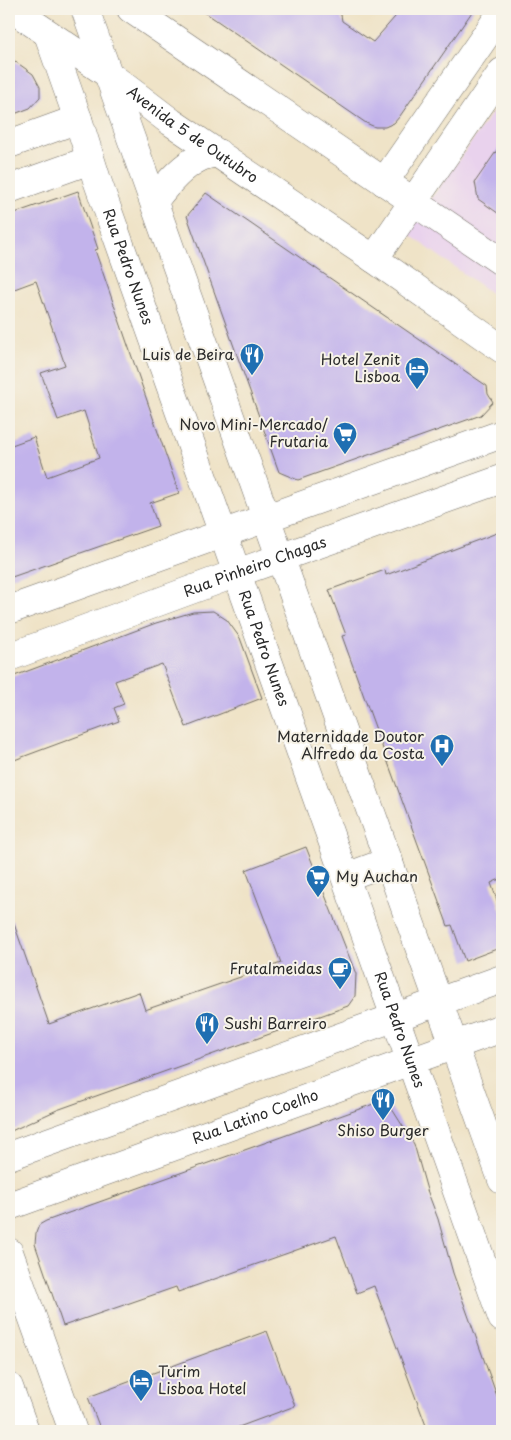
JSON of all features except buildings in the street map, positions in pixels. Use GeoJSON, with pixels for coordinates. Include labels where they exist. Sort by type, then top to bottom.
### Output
{"type":"FeatureCollection","features":[{"type":"Feature","properties":{"kind":"street","name":"Avenida 5 de Outubro"},"geometry":{"type":"LineString","coordinates":[[12,9],[108,74],[171,122],[374,259],[502,349]]}},
{"type":"Feature","properties":{"kind":"street"},"geometry":{"type":"LineString","coordinates":[[85,9],[502,1180]]}},
{"type":"Feature","properties":{"kind":"street"},"geometry":{"type":"LineString","coordinates":[[131,9],[502,262]]}},
{"type":"Feature","properties":{"kind":"street"},"geometry":{"type":"LineString","coordinates":[[384,182],[502,12]]}},
{"type":"Feature","properties":{"kind":"street","name":"Rua Pedro Nunes"},"geometry":{"type":"LineString","coordinates":[[48,34],[78,119],[90,160],[502,1318]]}},
{"type":"Feature","properties":{"kind":"street"},"geometry":{"type":"LineString","coordinates":[[374,259],[502,72]]}},
{"type":"Feature","properties":{"kind":"street"},"geometry":{"type":"LineString","coordinates":[[9,144],[78,119]]}},
{"type":"Feature","properties":{"kind":"street"},"geometry":{"type":"LineString","coordinates":[[154,201],[164,186],[184,168],[200,157],[218,153]]}},
{"type":"Feature","properties":{"kind":"street"},"geometry":{"type":"LineString","coordinates":[[9,188],[90,160]]}},
{"type":"Feature","properties":{"kind":"street"},"geometry":{"type":"LineString","coordinates":[[9,610],[502,434]]}},
{"type":"Feature","properties":{"kind":"street","name":"Rua Pinheiro Chagas"},"geometry":{"type":"LineString","coordinates":[[9,657],[237,573],[502,479]]}},
{"type":"Feature","properties":{"kind":"street"},"geometry":{"type":"LineString","coordinates":[[346,877],[389,861]]}},
{"type":"Feature","properties":{"kind":"street"},"geometry":{"type":"LineString","coordinates":[[9,1156],[502,979]]}},
{"type":"Feature","properties":{"kind":"street","name":"Rua Latino Coelho"},"geometry":{"type":"LineString","coordinates":[[9,1206],[502,1028]]}},
{"type":"Feature","properties":{"kind":"street"},"geometry":{"type":"LineString","coordinates":[[9,1252],[72,1431]]}},
{"type":"Feature","properties":{"kind":"street"},"geometry":{"type":"LineString","coordinates":[[9,1387],[24,1431]]}},
{"type":"Feature","properties":{"kind":"shaded area"},"geometry":{"type":"Polygon","coordinates":[[[502,99],[502,301],[407,233],[502,99]]]}},
{"type":"Feature","properties":{"kind":"place","name":"Luis de Beira"},"geometry":{"type":"Point","coordinates":[252,376]}},
{"type":"Feature","properties":{"kind":"place","name":"Hotel Zenit Lisboa"},"geometry":{"type":"Point","coordinates":[417,390]}},
{"type":"Feature","properties":{"kind":"place","name":"Novo Mini-Mercado/ Frutaria"},"geometry":{"type":"Point","coordinates":[345,455]}},
{"type":"Feature","properties":{"kind":"place","name":"Maternidade Doutor Alfredo da Costa"},"geometry":{"type":"Point","coordinates":[442,767]}},
{"type":"Feature","properties":{"kind":"place","name":"My Auchan"},"geometry":{"type":"Point","coordinates":[318,898]}},
{"type":"Feature","properties":{"kind":"place","name":"Frutalmeidas"},"geometry":{"type":"Point","coordinates":[340,990]}},
{"type":"Feature","properties":{"kind":"place","name":"Sushi Barreiro"},"geometry":{"type":"Point","coordinates":[207,1045]}},
{"type":"Feature","properties":{"kind":"place","name":"Shiso Burger"},"geometry":{"type":"Point","coordinates":[383,1121]}},
{"type":"Feature","properties":{"kind":"place","name":"Turim Lisboa Hotel"},"geometry":{"type":"Point","coordinates":[141,1402]}}]}
